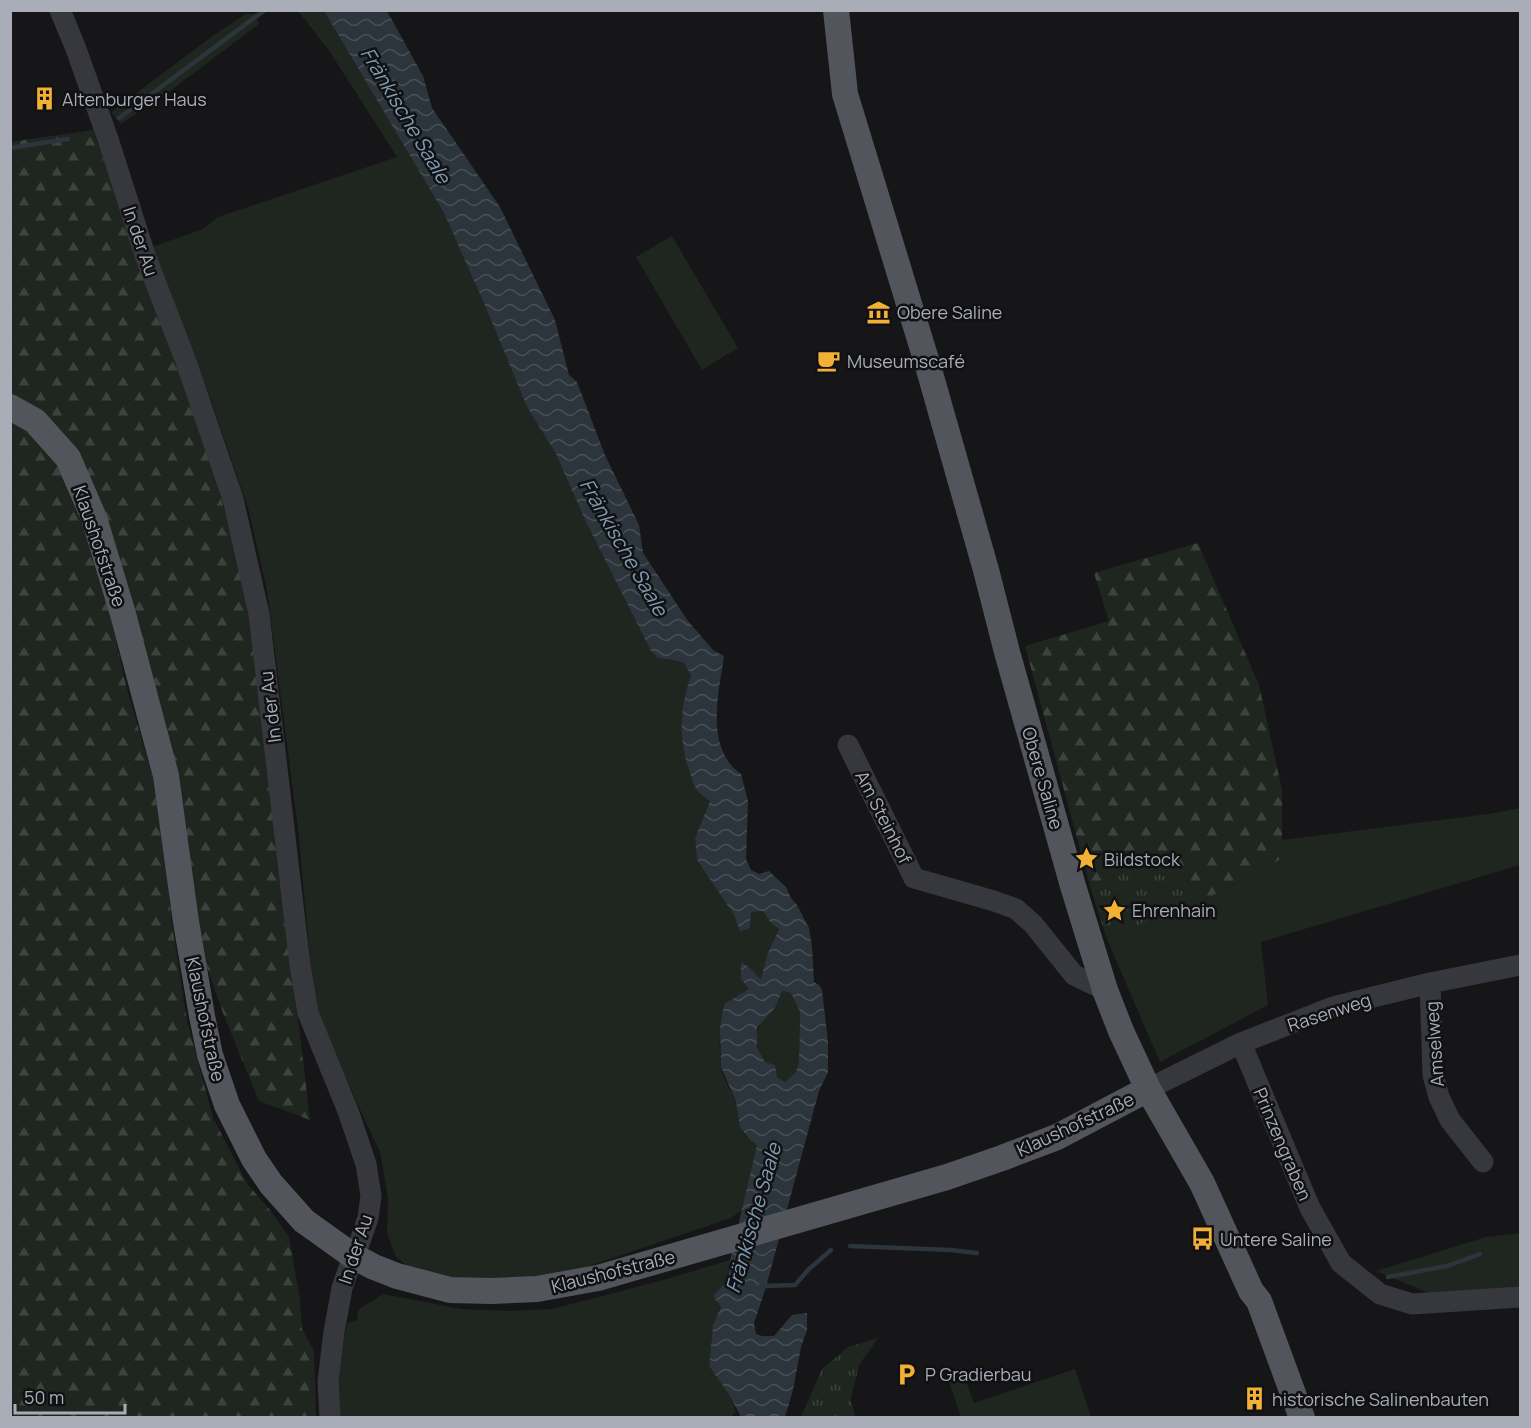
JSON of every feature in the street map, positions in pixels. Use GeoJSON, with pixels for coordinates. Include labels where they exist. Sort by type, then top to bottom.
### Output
{"type":"FeatureCollection","features":[{"type":"Feature","properties":{"kind":"main road","name":"Obere Saline"},"geometry":{"type":"LineString","coordinates":[[837,10],[844,94],[928,366],[1073,886],[1105,990]]}},
{"type":"Feature","properties":{"kind":"main road","name":"Klaushofstraße"},"geometry":{"type":"LineString","coordinates":[[10,407],[35,421],[68,458],[94,518],[123,614],[166,776],[186,922],[202,1016],[210,1055],[227,1105],[254,1159],[271,1184],[304,1221],[353,1256],[397,1276],[450,1290],[491,1292],[537,1289],[598,1278],[947,1177],[1057,1137],[1149,1089]]}},
{"type":"Feature","properties":{"kind":"main road"},"geometry":{"type":"LineString","coordinates":[[1105,990],[1121,1031],[1149,1089],[1202,1183],[1251,1292],[1259,1301],[1302,1418]]}},
{"type":"Feature","properties":{"kind":"street","name":"In der Au"},"geometry":{"type":"LineString","coordinates":[[60,10],[104,128],[145,255],[185,359],[233,499],[259,614],[300,965],[308,1013],[348,1111],[366,1164],[371,1196],[368,1218],[342,1288],[328,1381],[330,1418]]}},
{"type":"Feature","properties":{"kind":"street","name":"Am Steinhof"},"geometry":{"type":"LineString","coordinates":[[848,745],[914,878],[994,900],[1016,909],[1033,924],[1074,975],[1105,990]]}},
{"type":"Feature","properties":{"kind":"street","name":"Rasenweg"},"geometry":{"type":"LineString","coordinates":[[1149,1089],[1241,1043],[1333,1007],[1430,983],[1521,965]]}},
{"type":"Feature","properties":{"kind":"street","name":"Amselweg"},"geometry":{"type":"LineString","coordinates":[[1430,983],[1433,1075],[1439,1097],[1450,1120],[1483,1162]]}},
{"type":"Feature","properties":{"kind":"street","name":"Prinzengraben"},"geometry":{"type":"LineString","coordinates":[[1241,1043],[1310,1208],[1341,1263],[1380,1294],[1412,1304],[1521,1297]]}},
{"type":"Feature","properties":{"kind":"green space"},"geometry":{"type":"Polygon","coordinates":[[[298,11],[324,11],[444,213],[527,407],[556,454],[585,520],[651,651],[658,658],[684,663],[691,675],[682,712],[682,738],[695,788],[710,801],[695,838],[697,860],[734,915],[740,932],[750,928],[751,912],[763,911],[770,922],[779,929],[767,955],[761,980],[750,968],[749,989],[724,1004],[722,1019],[720,1050],[722,1070],[735,1101],[741,1130],[757,1145],[742,1210],[731,1218],[557,1277],[463,1281],[409,1267],[396,1257],[387,1233],[388,1198],[380,1152],[317,1012],[298,829],[267,590],[248,508],[211,400],[152,247],[203,229],[218,217],[397,157],[328,49],[298,11]]]}},
{"type":"Feature","properties":{"kind":"green space"},"geometry":{"type":"Polygon","coordinates":[[[246,14],[255,14],[259,24],[170,91],[121,124],[111,112],[214,35],[246,14]]]}},
{"type":"Feature","properties":{"kind":"green space"},"geometry":{"type":"Polygon","coordinates":[[[93,130],[214,471],[249,602],[310,1120],[259,1101],[223,1013],[191,921],[100,515],[11,399],[10,142],[93,130]]]}},
{"type":"Feature","properties":{"kind":"green space"},"geometry":{"type":"Polygon","coordinates":[[[672,236],[738,348],[702,370],[636,257],[672,236]]]}},
{"type":"Feature","properties":{"kind":"green space"},"geometry":{"type":"Polygon","coordinates":[[[11,422],[27,431],[57,465],[81,522],[111,618],[126,685],[153,779],[187,1020],[213,1118],[248,1185],[289,1237],[300,1300],[302,1329],[314,1351],[316,1417],[11,1418],[11,422]]]}},
{"type":"Feature","properties":{"kind":"green space"},"geometry":{"type":"Polygon","coordinates":[[[1198,543],[1259,685],[1282,790],[1282,858],[1250,877],[1197,903],[1177,855],[1090,886],[1025,646],[1109,621],[1094,573],[1198,543]]]}},
{"type":"Feature","properties":{"kind":"green space"},"geometry":{"type":"Polygon","coordinates":[[[1520,808],[1520,865],[1261,942],[1268,1005],[1160,1062],[1106,937],[1197,903],[1250,877],[1282,858],[1282,840],[1520,808]]]}},
{"type":"Feature","properties":{"kind":"green space"},"geometry":{"type":"Polygon","coordinates":[[[1177,855],[1197,903],[1106,937],[1090,886],[1177,855]]]}},
{"type":"Feature","properties":{"kind":"green space"},"geometry":{"type":"Polygon","coordinates":[[[781,991],[791,993],[800,1012],[799,1061],[796,1072],[785,1083],[763,1058],[756,1042],[759,1027],[775,1007],[781,991]]]}},
{"type":"Feature","properties":{"kind":"green space"},"geometry":{"type":"Polygon","coordinates":[[[1520,1233],[1520,1287],[1429,1293],[1376,1271],[1486,1237],[1520,1233]]]}},
{"type":"Feature","properties":{"kind":"green space"},"geometry":{"type":"Polygon","coordinates":[[[730,1260],[726,1280],[713,1296],[721,1306],[713,1325],[709,1366],[728,1393],[736,1411],[731,1417],[339,1418],[337,1380],[347,1323],[357,1320],[358,1310],[383,1294],[461,1309],[510,1311],[552,1309],[730,1260]]]}},
{"type":"Feature","properties":{"kind":"green space"},"geometry":{"type":"Polygon","coordinates":[[[878,1338],[859,1365],[851,1399],[855,1417],[801,1417],[822,1369],[848,1347],[878,1338]]]}},
{"type":"Feature","properties":{"kind":"green space"},"geometry":{"type":"Polygon","coordinates":[[[961,1368],[974,1403],[1075,1369],[1091,1417],[961,1417],[946,1373],[961,1368]]]}},
{"type":"Feature","properties":{"kind":"water","name":"Fränkische Saale"},"geometry":{"type":"Polygon","coordinates":[[[324,11],[387,11],[423,76],[432,108],[500,207],[555,320],[569,375],[577,382],[605,455],[639,525],[643,553],[688,621],[713,650],[724,656],[717,703],[718,735],[729,763],[741,774],[748,801],[746,859],[751,870],[759,874],[769,871],[786,887],[809,928],[814,982],[822,990],[828,1042],[828,1072],[819,1091],[766,1287],[754,1323],[756,1334],[774,1336],[792,1315],[807,1313],[807,1330],[785,1417],[741,1417],[709,1366],[713,1325],[721,1307],[713,1296],[728,1276],[757,1145],[740,1128],[736,1102],[721,1067],[720,1028],[724,1004],[749,989],[741,979],[741,962],[761,979],[767,955],[779,929],[770,922],[763,911],[751,912],[750,928],[740,932],[734,915],[697,860],[695,838],[710,801],[695,788],[682,738],[682,713],[691,675],[684,663],[658,658],[651,651],[585,520],[556,454],[527,407],[444,213],[324,11]],[[782,991],[775,1008],[757,1028],[757,1047],[765,1062],[775,1065],[777,1077],[785,1082],[796,1072],[799,1061],[800,1012],[791,993],[782,991]]]}},
{"type":"Feature","properties":{"kind":"waterway"},"geometry":{"type":"LineString","coordinates":[[119,118],[265,10]]}},
{"type":"Feature","properties":{"kind":"waterway"},"geometry":{"type":"LineString","coordinates":[[10,148],[68,139]]}},
{"type":"Feature","properties":{"kind":"waterway"},"geometry":{"type":"LineString","coordinates":[[850,1246],[977,1253]]}},
{"type":"Feature","properties":{"kind":"waterway"},"geometry":{"type":"LineString","coordinates":[[761,1286],[795,1285],[831,1250]]}},
{"type":"Feature","properties":{"kind":"waterway"},"geometry":{"type":"LineString","coordinates":[[1388,1277],[1447,1266],[1480,1254]]}},
{"type":"Feature","properties":{"kind":"place","name":"Altenburger Haus"},"geometry":{"type":"Point","coordinates":[44,99]}},
{"type":"Feature","properties":{"kind":"place","name":"Obere Saline"},"geometry":{"type":"Point","coordinates":[879,312]}},
{"type":"Feature","properties":{"kind":"place","name":"Museumscafé"},"geometry":{"type":"Point","coordinates":[829,361]}},
{"type":"Feature","properties":{"kind":"place","name":"Bildstock"},"geometry":{"type":"Point","coordinates":[1086,859]}},
{"type":"Feature","properties":{"kind":"place","name":"Ehrenhain"},"geometry":{"type":"Point","coordinates":[1114,910]}},
{"type":"Feature","properties":{"kind":"place","name":"Untere Saline"},"geometry":{"type":"Point","coordinates":[1202,1239]}},
{"type":"Feature","properties":{"kind":"place","name":"P Gradierbau"},"geometry":{"type":"Point","coordinates":[907,1374]}},
{"type":"Feature","properties":{"kind":"place","name":"historische Salinenbauten"},"geometry":{"type":"Point","coordinates":[1254,1399]}}]}
